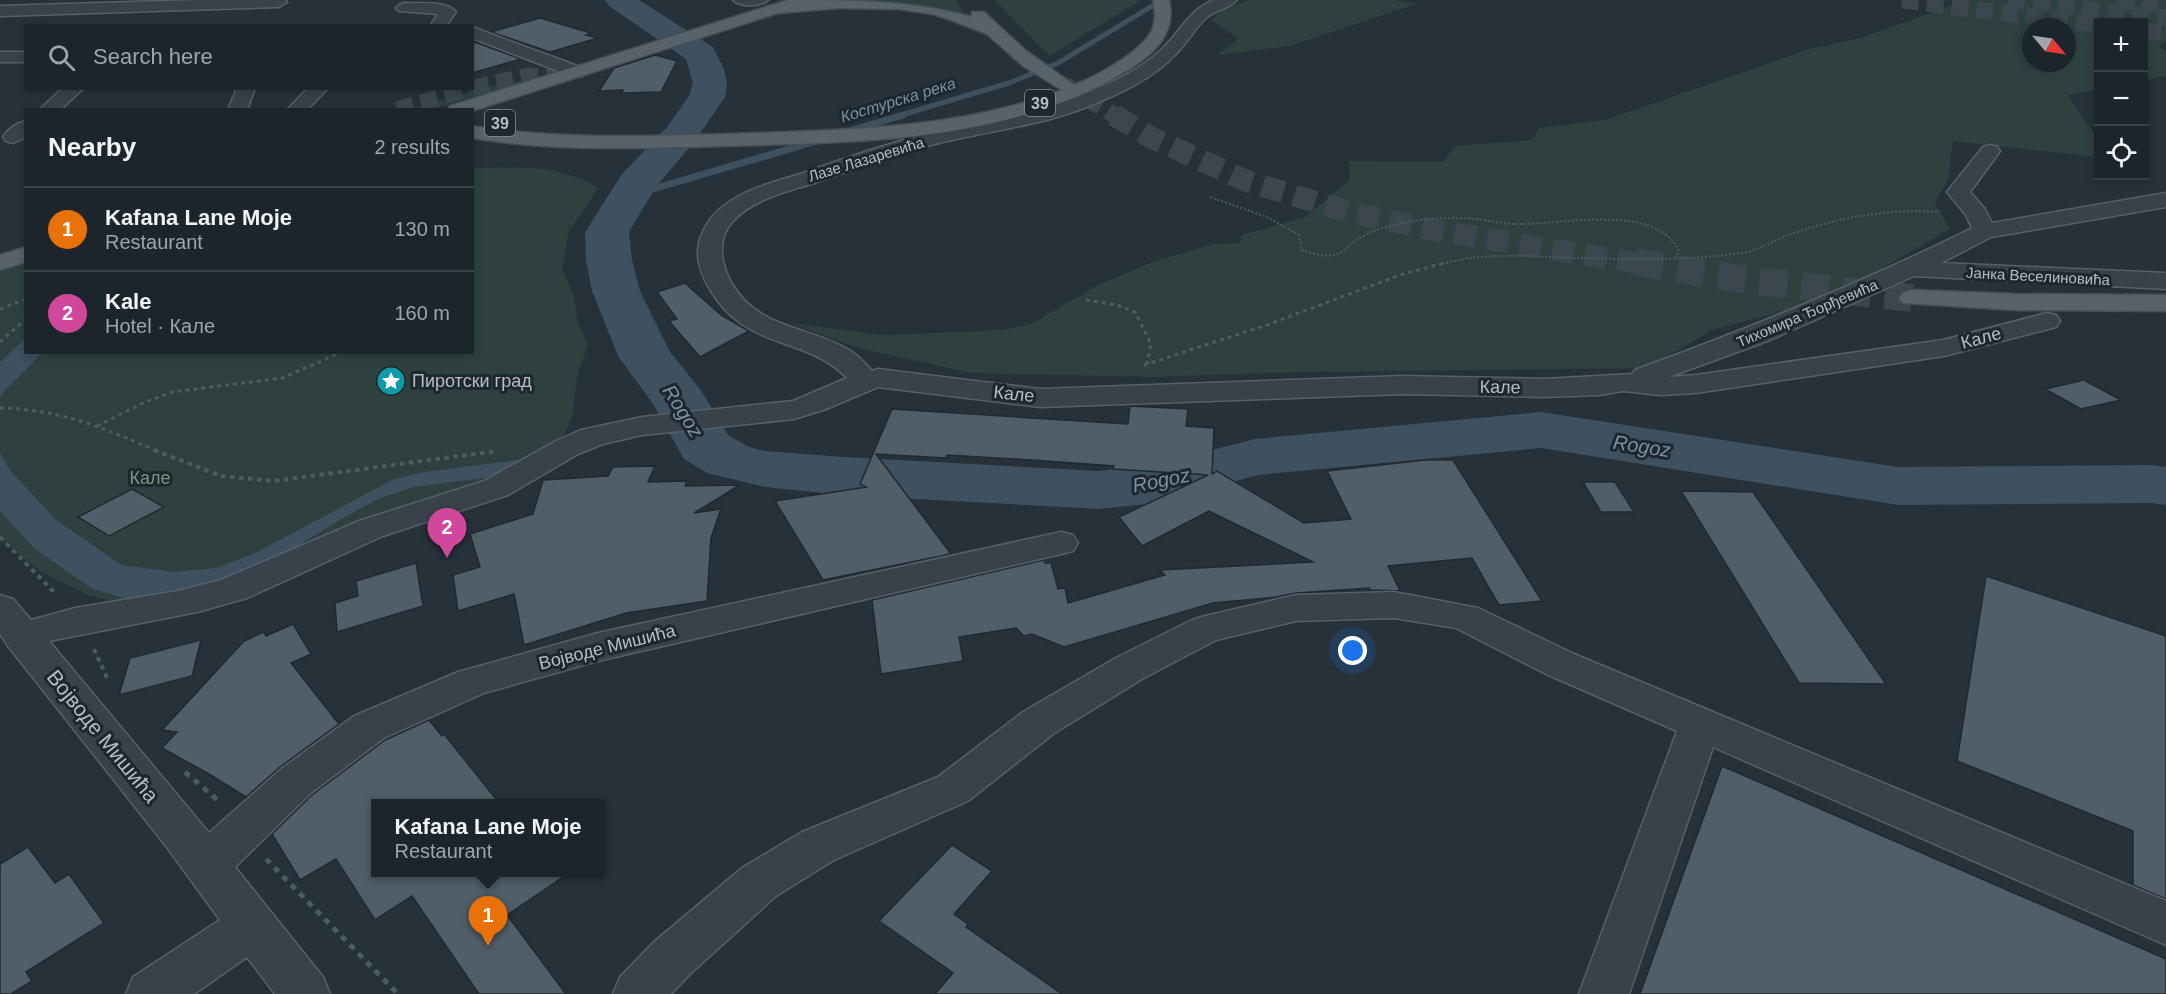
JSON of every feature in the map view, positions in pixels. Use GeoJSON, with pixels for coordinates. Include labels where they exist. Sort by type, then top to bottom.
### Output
{"type":"FeatureCollection","features":[{"type":"Feature","properties":{"kind":"main road","name":"39"},"geometry":{"type":"LineString","coordinates":[[463,108],[700,34],[786,3],[804,0]]}},
{"type":"Feature","properties":{"kind":"main road"},"geometry":{"type":"LineString","coordinates":[[964,0],[992,30],[1033,66],[1060,83]]}},
{"type":"Feature","properties":{"kind":"main road","name":"39"},"geometry":{"type":"LineString","coordinates":[[474,132],[513,139],[554,142],[630,142],[772,138],[945,126],[1007,113],[1055,98],[1108,76],[1142,53],[1154,41],[1162,30],[1162,3]]}},
{"type":"Feature","properties":{"kind":"main road","name":"39"},"geometry":{"type":"LineString","coordinates":[[754,16],[815,5],[898,4],[934,10],[992,30]]}},
{"type":"Feature","properties":{"kind":"main road","name":"39"},"geometry":{"type":"LineString","coordinates":[[526,88],[497,105],[492,112],[496,121],[554,142]]}},
{"type":"Feature","properties":{"kind":"main road"},"geometry":{"type":"LineString","coordinates":[[474,115],[496,121]]}},
{"type":"Feature","properties":{"kind":"main road"},"geometry":{"type":"LineString","coordinates":[[0,253],[24,246]]}},
{"type":"Feature","properties":{"kind":"main road"},"geometry":{"type":"LineString","coordinates":[[0,263],[24,255]]}},
{"type":"Feature","properties":{"kind":"main road"},"geometry":{"type":"LineString","coordinates":[[1912,298],[2015,302],[2166,303]]}},
{"type":"Feature","properties":{"kind":"street"},"geometry":{"type":"LineString","coordinates":[[741,0],[760,0]]}},
{"type":"Feature","properties":{"kind":"street","name":"Лазе Лазаревића"},"geometry":{"type":"LineString","coordinates":[[865,380],[839,356],[772,331],[733,304],[718,286],[708,248],[725,216],[751,200],[910,144],[1035,117],[1103,92],[1136,76],[1155,63],[1179,41],[1198,16],[1209,8],[1229,0]]}},
{"type":"Feature","properties":{"kind":"street"},"geometry":{"type":"LineString","coordinates":[[0,10],[279,2]]}},
{"type":"Feature","properties":{"kind":"street"},"geometry":{"type":"LineString","coordinates":[[402,9],[440,9],[448,12],[441,24]]}},
{"type":"Feature","properties":{"kind":"street"},"geometry":{"type":"LineString","coordinates":[[474,33],[577,72]]}},
{"type":"Feature","properties":{"kind":"street"},"geometry":{"type":"LineString","coordinates":[[0,57],[24,57]]}},
{"type":"Feature","properties":{"kind":"street"},"geometry":{"type":"LineString","coordinates":[[50,108],[73,90]]}},
{"type":"Feature","properties":{"kind":"street"},"geometry":{"type":"LineString","coordinates":[[238,108],[245,90]]}},
{"type":"Feature","properties":{"kind":"street"},"geometry":{"type":"LineString","coordinates":[[298,108],[317,90]]}},
{"type":"Feature","properties":{"kind":"street"},"geometry":{"type":"LineString","coordinates":[[1981,222],[1958,192],[1990,151]]}},
{"type":"Feature","properties":{"kind":"street","name":"Тихомира Ђорђевића"},"geometry":{"type":"LineString","coordinates":[[1623,382],[1675,366],[1760,334],[1910,269],[1981,222],[2166,200]]}},
{"type":"Feature","properties":{"kind":"street","name":"Јанка Веселиновића"},"geometry":{"type":"LineString","coordinates":[[1910,269],[2166,281]]}},
{"type":"Feature","properties":{"kind":"street","name":"Кале"},"geometry":{"type":"LineString","coordinates":[[11,622],[81,620],[168,606],[233,589],[355,535],[418,512],[497,488],[551,457],[593,437],[637,428],[710,418],[760,415],[798,409],[822,401],[865,380],[878,378],[1040,398],[1402,385],[1545,388],[1599,386],[1623,382],[1660,386],[1696,384],[1944,348],[2047,321]]}},
{"type":"Feature","properties":{"kind":"street","name":"Војводе Мишића"},"geometry":{"type":"LineString","coordinates":[[206,865],[296,781],[369,727],[472,682],[598,647],[1061,543]]}},
{"type":"Feature","properties":{"kind":"street"},"geometry":{"type":"LineString","coordinates":[[638,994],[672,958],[759,882],[818,846],[953,789],[1038,723],[1128,669],[1205,629],[1296,608],[1394,605],[1465,617],[1560,664],[2166,922]]}},
{"type":"Feature","properties":{"kind":"street","name":"Војводе Мишића"},"geometry":{"type":"LineString","coordinates":[[11,622],[206,865],[305,994]]}},
{"type":"Feature","properties":{"kind":"street"},"geometry":{"type":"LineString","coordinates":[[1604,994],[1700,723]]}},
{"type":"Feature","properties":{"kind":"street"},"geometry":{"type":"LineString","coordinates":[[152,994],[253,926]]}},
{"type":"Feature","properties":{"kind":"path"},"geometry":{"type":"LineString","coordinates":[[1210,197],[1281,222],[1299,235],[1302,250],[1317,255],[1339,254],[1354,240],[1386,227],[1434,219],[1473,219],[1508,224],[1592,221],[1649,226],[1664,233],[1675,242],[1679,251],[1674,258]]}},
{"type":"Feature","properties":{"kind":"path"},"geometry":{"type":"LineString","coordinates":[[1136,367],[1267,325],[1400,274],[1459,259],[1519,254],[1576,258],[1674,258],[1743,253],[1789,235],[1858,215],[1915,210],[1981,222]]}},
{"type":"Feature","properties":{"kind":"path"},"geometry":{"type":"LineString","coordinates":[[0,309],[24,300]]}},
{"type":"Feature","properties":{"kind":"path"},"geometry":{"type":"LineString","coordinates":[[1086,300],[1117,305],[1135,312],[1151,344],[1147,364]]}},
{"type":"Feature","properties":{"kind":"path"},"geometry":{"type":"LineString","coordinates":[[0,342],[24,321]]}},
{"type":"Feature","properties":{"kind":"path"},"geometry":{"type":"LineString","coordinates":[[96,427],[139,404],[172,392],[194,387],[274,380],[291,375],[338,354]]}},
{"type":"Feature","properties":{"kind":"path"},"geometry":{"type":"LineString","coordinates":[[3,408],[35,409],[63,415],[221,476],[250,481],[299,479],[505,450]]}},
{"type":"Feature","properties":{"kind":"path"},"geometry":{"type":"LineString","coordinates":[[0,537],[81,620],[111,688]]}},
{"type":"Feature","properties":{"kind":"path"},"geometry":{"type":"LineString","coordinates":[[181,769],[224,806],[241,833],[398,994]]}},
{"type":"Feature","properties":{"kind":"green space"},"geometry":{"type":"Polygon","coordinates":[[[822,0],[956,0],[964,14],[924,6],[884,2],[805,5],[822,0]]]}},
{"type":"Feature","properties":{"kind":"green space"},"geometry":{"type":"Polygon","coordinates":[[[995,0],[1139,0],[1140,1],[1049,56],[995,0]]]}},
{"type":"Feature","properties":{"kind":"green space"},"geometry":{"type":"Polygon","coordinates":[[[1249,0],[1393,0],[1417,4],[1289,46],[1217,55],[1239,39],[1212,20],[1219,11],[1249,0]]]}},
{"type":"Feature","properties":{"kind":"green space"},"geometry":{"type":"Polygon","coordinates":[[[1967,0],[2166,0],[2166,41],[2159,47],[2166,51],[2166,76],[2148,79],[2148,18],[2094,18],[2094,90],[2068,95],[2094,133],[2094,157],[1953,141],[1948,179],[1935,203],[1950,229],[1876,272],[1810,304],[1712,330],[1649,368],[1306,372],[1151,377],[971,373],[858,348],[790,323],[883,335],[1002,330],[1031,324],[1098,285],[1155,261],[1214,244],[1240,243],[1242,235],[1305,217],[1350,180],[1349,161],[1443,162],[1455,146],[1532,140],[1539,128],[1605,120],[1810,49],[1863,37],[1967,0]]]}},
{"type":"Feature","properties":{"kind":"green space"},"geometry":{"type":"Polygon","coordinates":[[[516,81],[523,82],[435,108],[414,108],[490,86],[516,81]]]}},
{"type":"Feature","properties":{"kind":"green space","name":"Кале"},"geometry":{"type":"Polygon","coordinates":[[[474,168],[521,168],[552,171],[568,174],[598,188],[569,231],[562,269],[573,293],[578,322],[588,345],[578,373],[572,417],[563,437],[538,459],[516,473],[340,535],[125,604],[88,595],[41,572],[0,539],[0,271],[24,263],[24,354],[474,354],[474,168]]]}},
{"type":"Feature","properties":{"kind":"water"},"geometry":{"type":"Polygon","coordinates":[[[24,340],[24,354],[41,354],[0,396],[0,362],[24,340]]]}},
{"type":"Feature","properties":{"kind":"water"},"geometry":{"type":"Polygon","coordinates":[[[0,453],[9,469],[56,520],[122,565],[174,572],[216,568],[257,552],[392,480],[424,472],[525,459],[500,476],[414,487],[380,498],[259,569],[158,599],[123,598],[91,588],[34,548],[0,511],[0,453]]]}},
{"type":"Feature","properties":{"kind":"building"},"geometry":{"type":"Polygon","coordinates":[[[540,18],[591,33],[586,35],[598,38],[550,52],[491,32],[540,18]]]}},
{"type":"Feature","properties":{"kind":"building"},"geometry":{"type":"Polygon","coordinates":[[[474,42],[521,59],[474,72],[474,42]]]}},
{"type":"Feature","properties":{"kind":"building"},"geometry":{"type":"Polygon","coordinates":[[[655,55],[677,61],[661,92],[599,91],[614,68],[655,55]]]}},
{"type":"Feature","properties":{"kind":"building"},"geometry":{"type":"Polygon","coordinates":[[[685,283],[721,315],[749,331],[700,357],[669,321],[677,319],[657,292],[685,283]]]}},
{"type":"Feature","properties":{"kind":"building"},"geometry":{"type":"Polygon","coordinates":[[[2084,380],[2121,400],[2081,409],[2045,389],[2084,380]]]}},
{"type":"Feature","properties":{"kind":"building"},"geometry":{"type":"Polygon","coordinates":[[[1130,406],[1188,409],[1186,426],[1214,428],[1212,474],[1217,471],[1304,523],[1351,519],[1327,471],[1425,460],[1453,460],[1542,601],[1499,605],[1472,558],[1388,566],[1400,591],[1370,590],[1369,588],[1296,593],[1213,603],[1064,647],[1032,634],[1024,636],[1016,628],[959,637],[963,661],[881,674],[872,600],[1044,560],[1045,563],[1051,563],[1058,589],[1065,588],[1068,603],[1165,575],[1160,570],[1313,562],[1209,511],[1142,546],[1119,517],[1208,475],[1113,469],[1114,466],[1032,460],[876,454],[951,554],[823,580],[775,501],[866,487],[860,484],[892,409],[1128,424],[1130,406]]]}},
{"type":"Feature","properties":{"kind":"building"},"geometry":{"type":"Polygon","coordinates":[[[655,466],[648,482],[687,481],[685,486],[740,485],[694,513],[721,509],[711,538],[707,601],[626,613],[524,645],[514,594],[458,611],[453,575],[480,567],[470,534],[533,514],[543,480],[608,476],[613,467],[655,466]]]}},
{"type":"Feature","properties":{"kind":"building"},"geometry":{"type":"Polygon","coordinates":[[[1583,482],[1615,482],[1634,512],[1601,512],[1583,482]]]}},
{"type":"Feature","properties":{"kind":"building"},"geometry":{"type":"Polygon","coordinates":[[[132,489],[164,507],[109,536],[78,517],[132,489]]]}},
{"type":"Feature","properties":{"kind":"building"},"geometry":{"type":"Polygon","coordinates":[[[1681,491],[1753,492],[1886,684],[1799,683],[1681,491]]]}},
{"type":"Feature","properties":{"kind":"building"},"geometry":{"type":"Polygon","coordinates":[[[416,563],[423,606],[337,632],[335,603],[358,596],[356,581],[416,563]]]}},
{"type":"Feature","properties":{"kind":"building"},"geometry":{"type":"Polygon","coordinates":[[[1986,576],[2166,636],[2166,899],[2133,885],[2133,831],[1957,761],[1986,576]]]}},
{"type":"Feature","properties":{"kind":"building"},"geometry":{"type":"Polygon","coordinates":[[[293,624],[311,654],[291,663],[339,724],[280,767],[246,797],[162,748],[177,732],[162,730],[244,641],[264,632],[266,636],[293,624]]]}},
{"type":"Feature","properties":{"kind":"building"},"geometry":{"type":"Polygon","coordinates":[[[201,640],[192,676],[119,695],[130,658],[201,640]]]}},
{"type":"Feature","properties":{"kind":"building"},"geometry":{"type":"Polygon","coordinates":[[[429,720],[442,736],[444,734],[496,799],[371,799],[371,877],[563,877],[507,915],[566,994],[479,994],[412,896],[375,920],[336,859],[300,880],[272,834],[312,795],[385,740],[429,720]]]}},
{"type":"Feature","properties":{"kind":"building"},"geometry":{"type":"Polygon","coordinates":[[[1722,766],[2166,959],[2166,994],[1640,994],[1722,766]]]}},
{"type":"Feature","properties":{"kind":"building"},"geometry":{"type":"Polygon","coordinates":[[[952,845],[992,871],[954,914],[968,924],[966,927],[1062,994],[935,994],[953,973],[879,921],[952,845]]]}},
{"type":"Feature","properties":{"kind":"building"},"geometry":{"type":"Polygon","coordinates":[[[28,847],[55,883],[69,874],[104,923],[26,972],[32,981],[11,994],[0,994],[0,864],[28,847]]]}},
{"type":"Feature","properties":{"kind":"waterway","name":"Rogoz"},"geometry":{"type":"LineString","coordinates":[[619,0],[701,54],[710,83],[707,97],[681,134],[637,183],[607,232],[609,260],[616,291],[645,356],[680,401],[705,446],[728,460],[765,469],[843,476],[1099,490],[1155,484],[1255,457],[1541,430],[1898,486],[2150,484],[2166,486]]}},
{"type":"Feature","properties":{"kind":"waterway","name":"Костурска река"},"geometry":{"type":"LineString","coordinates":[[898,116],[1009,83],[1058,63],[1162,0]]}},
{"type":"Feature","properties":{"kind":"waterway","name":"Костурска река"},"geometry":{"type":"LineString","coordinates":[[846,132],[903,115]]}},
{"type":"Feature","properties":{"kind":"waterway","name":"Костурска река"},"geometry":{"type":"LineString","coordinates":[[629,196],[820,140]]}},
{"type":"Feature","properties":{"kind":"tunnel"},"geometry":{"type":"LineString","coordinates":[[1902,0],[2094,24]]}},
{"type":"Feature","properties":{"kind":"tunnel"},"geometry":{"type":"LineString","coordinates":[[2008,0],[2166,18]]}},
{"type":"Feature","properties":{"kind":"tunnel"},"geometry":{"type":"LineString","coordinates":[[2117,0],[2166,6]]}},
{"type":"Feature","properties":{"kind":"tunnel"},"geometry":{"type":"LineString","coordinates":[[2148,31],[2166,33]]}},
{"type":"Feature","properties":{"kind":"tunnel"},"geometry":{"type":"LineString","coordinates":[[474,88],[529,76],[557,78]]}},
{"type":"Feature","properties":{"kind":"tunnel"},"geometry":{"type":"LineString","coordinates":[[1065,85],[1116,116]]}},
{"type":"Feature","properties":{"kind":"tunnel"},"geometry":{"type":"LineString","coordinates":[[404,108],[463,90]]}},
{"type":"Feature","properties":{"kind":"tunnel"},"geometry":{"type":"LineString","coordinates":[[1114,115],[1150,137],[1249,182],[1353,213],[1444,232],[1644,264]]}},
{"type":"Feature","properties":{"kind":"tunnel"},"geometry":{"type":"LineString","coordinates":[[1635,262],[1747,280],[1912,298]]}},
{"type":"Feature","properties":{"kind":"place","name":"Пиротски град"},"geometry":{"type":"Point","coordinates":[391,381]}},
{"type":"Feature","properties":{"kind":"place","name":"Kale"},"geometry":{"type":"Point","coordinates":[447,558]}},
{"type":"Feature","properties":{"kind":"place","name":"Kafana Lane Moje"},"geometry":{"type":"Point","coordinates":[488,946]}}]}
